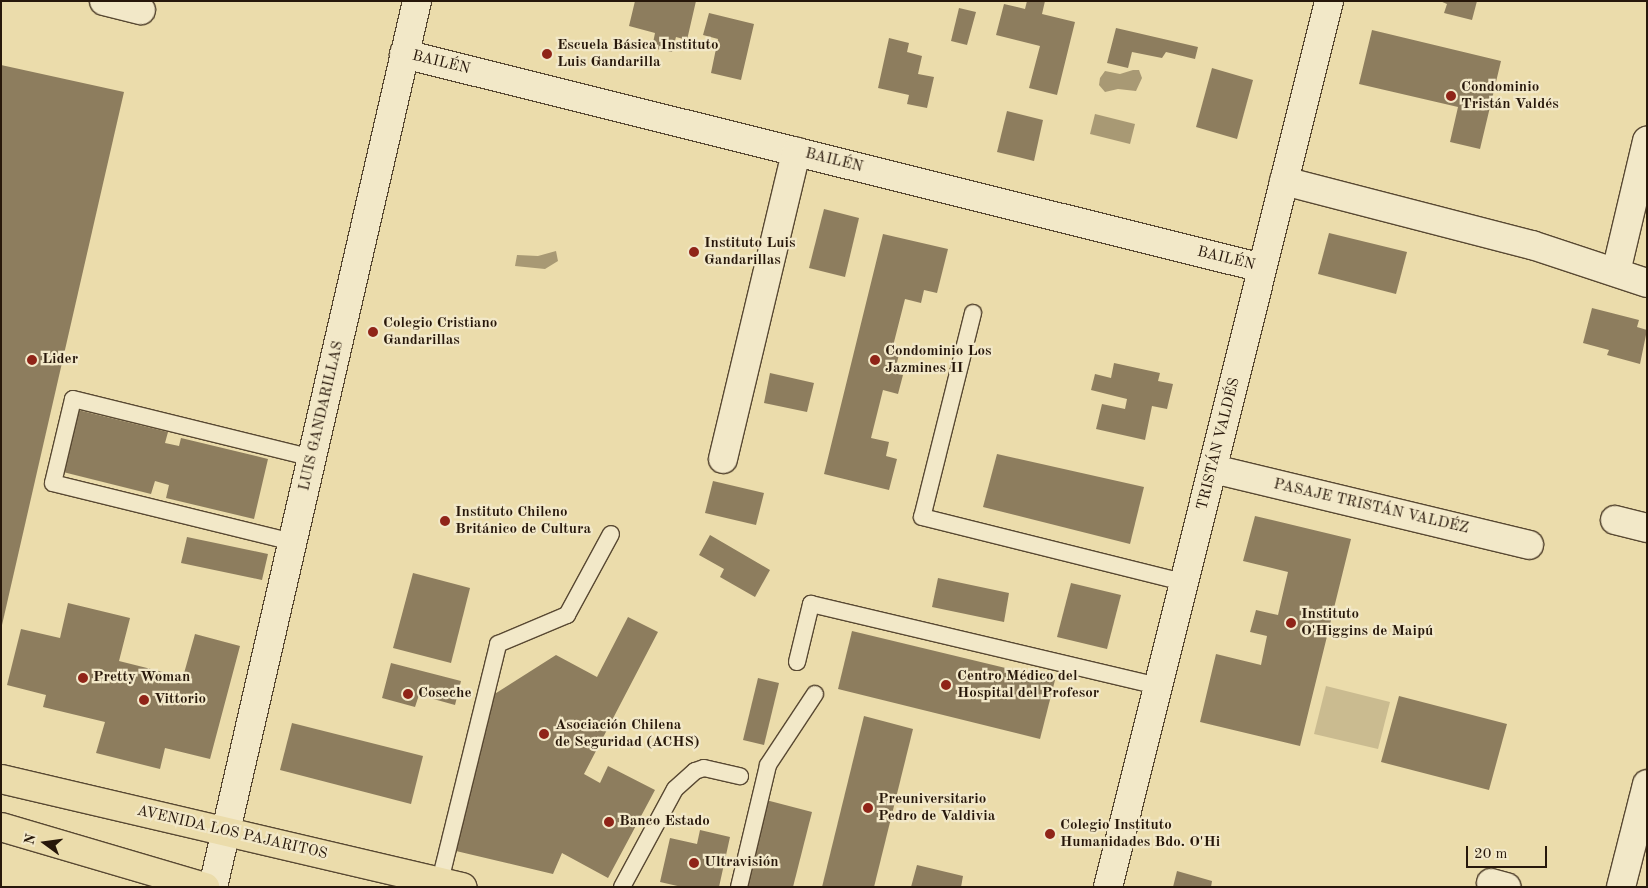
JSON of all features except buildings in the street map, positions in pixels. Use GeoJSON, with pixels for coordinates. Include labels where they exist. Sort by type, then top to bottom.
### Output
{"type":"FeatureCollection","features":[{"type":"Feature","properties":{"kind":"main road","name":"AVENIDA LOS PAJARITOS"},"geometry":{"type":"LineString","coordinates":[[1,779],[451,884]]}},
{"type":"Feature","properties":{"kind":"main road"},"geometry":{"type":"LineString","coordinates":[[1,827],[205,887]]}},
{"type":"Feature","properties":{"kind":"street"},"geometry":{"type":"LineString","coordinates":[[104,1],[141,10]]}},
{"type":"Feature","properties":{"kind":"street","name":"LUIS GANDARILLAS"},"geometry":{"type":"LineString","coordinates":[[213,887],[417,1]]}},
{"type":"Feature","properties":{"kind":"street","name":"TRISTÁN VALDÉS"},"geometry":{"type":"LineString","coordinates":[[1108,887],[1328,1]]}},
{"type":"Feature","properties":{"kind":"street","name":"BAILÉN"},"geometry":{"type":"LineString","coordinates":[[404,54],[1262,268]]}},
{"type":"Feature","properties":{"kind":"street"},"geometry":{"type":"LineString","coordinates":[[1616,272],[1647,141]]}},
{"type":"Feature","properties":{"kind":"street"},"geometry":{"type":"LineString","coordinates":[[723,459],[796,152]]}},
{"type":"Feature","properties":{"kind":"street"},"geometry":{"type":"LineString","coordinates":[[1284,181],[1524,243],[1647,283]]}},
{"type":"Feature","properties":{"kind":"street","name":"PASAJE TRISTÁN VALDÉZ"},"geometry":{"type":"LineString","coordinates":[[1213,469],[1529,545]]}},
{"type":"Feature","properties":{"kind":"street"},"geometry":{"type":"LineString","coordinates":[[1615,520],[1647,528]]}},
{"type":"Feature","properties":{"kind":"street"},"geometry":{"type":"LineString","coordinates":[[1622,887],[1647,784]]}},
{"type":"Feature","properties":{"kind":"lane"},"geometry":{"type":"LineString","coordinates":[[973,313],[922,517],[1183,582]]}},
{"type":"Feature","properties":{"kind":"lane"},"geometry":{"type":"LineString","coordinates":[[293,542],[53,484],[74,399],[313,458]]}},
{"type":"Feature","properties":{"kind":"lane"},"geometry":{"type":"LineString","coordinates":[[451,884],[498,644],[567,616],[611,534]]}},
{"type":"Feature","properties":{"kind":"lane"},"geometry":{"type":"LineString","coordinates":[[797,662],[811,604],[1157,686]]}},
{"type":"Feature","properties":{"kind":"lane"},"geometry":{"type":"LineString","coordinates":[[739,887],[768,765],[815,694]]}},
{"type":"Feature","properties":{"kind":"lane"},"geometry":{"type":"LineString","coordinates":[[622,887],[675,789],[695,771],[704,768],[740,776]]}},
{"type":"Feature","properties":{"kind":"shaded area"},"geometry":{"type":"Polygon","coordinates":[[[1139,70],[1142,78],[1136,91],[1118,89],[1105,92],[1099,85],[1100,78],[1105,71],[1120,74],[1139,70]]]}},
{"type":"Feature","properties":{"kind":"shaded area"},"geometry":{"type":"Polygon","coordinates":[[[1095,114],[1135,124],[1130,144],[1090,134],[1095,114]]]}},
{"type":"Feature","properties":{"kind":"shaded area"},"geometry":{"type":"Polygon","coordinates":[[[556,251],[558,261],[545,269],[515,266],[517,255],[538,256],[556,251]]]}},
{"type":"Feature","properties":{"kind":"shaded area"},"geometry":{"type":"Polygon","coordinates":[[[1326,686],[1390,702],[1378,749],[1314,734],[1326,686]]]}},
{"type":"Feature","properties":{"kind":"place","name":"Escuela Básica Instituto Luis Gandarilla"},"geometry":{"type":"Point","coordinates":[547,54]}},
{"type":"Feature","properties":{"kind":"place","name":"Condominio Tristán Valdés"},"geometry":{"type":"Point","coordinates":[1451,96]}},
{"type":"Feature","properties":{"kind":"place","name":"Instituto Luis Gandarillas"},"geometry":{"type":"Point","coordinates":[694,252]}},
{"type":"Feature","properties":{"kind":"place","name":"Colegio Cristiano Gandarillas"},"geometry":{"type":"Point","coordinates":[373,332]}},
{"type":"Feature","properties":{"kind":"place","name":"Lider"},"geometry":{"type":"Point","coordinates":[32,360]}},
{"type":"Feature","properties":{"kind":"place","name":"Condominio Los Jazmines II"},"geometry":{"type":"Point","coordinates":[875,360]}},
{"type":"Feature","properties":{"kind":"place","name":"Instituto Chileno Británico de Cultura"},"geometry":{"type":"Point","coordinates":[445,521]}},
{"type":"Feature","properties":{"kind":"place","name":"Instituto O'Higgins de Maipú"},"geometry":{"type":"Point","coordinates":[1291,623]}},
{"type":"Feature","properties":{"kind":"place","name":"Pretty Woman"},"geometry":{"type":"Point","coordinates":[83,678]}},
{"type":"Feature","properties":{"kind":"place","name":"Centro Médico del Hospital del Profesor"},"geometry":{"type":"Point","coordinates":[946,685]}},
{"type":"Feature","properties":{"kind":"place","name":"Coseche"},"geometry":{"type":"Point","coordinates":[408,694]}},
{"type":"Feature","properties":{"kind":"place","name":"Vittorio"},"geometry":{"type":"Point","coordinates":[144,700]}},
{"type":"Feature","properties":{"kind":"place","name":"Asociación Chilena de Seguridad (ACHS)"},"geometry":{"type":"Point","coordinates":[544,734]}},
{"type":"Feature","properties":{"kind":"place","name":"Preuniversitario Pedro de Valdivia"},"geometry":{"type":"Point","coordinates":[868,808]}},
{"type":"Feature","properties":{"kind":"place","name":"Banco Estado"},"geometry":{"type":"Point","coordinates":[609,822]}},
{"type":"Feature","properties":{"kind":"place","name":"Colegio Instituto Humanidades Bdo. O'Hi"},"geometry":{"type":"Point","coordinates":[1050,834]}},
{"type":"Feature","properties":{"kind":"place","name":"Ultravisión"},"geometry":{"type":"Point","coordinates":[694,863]}}]}
